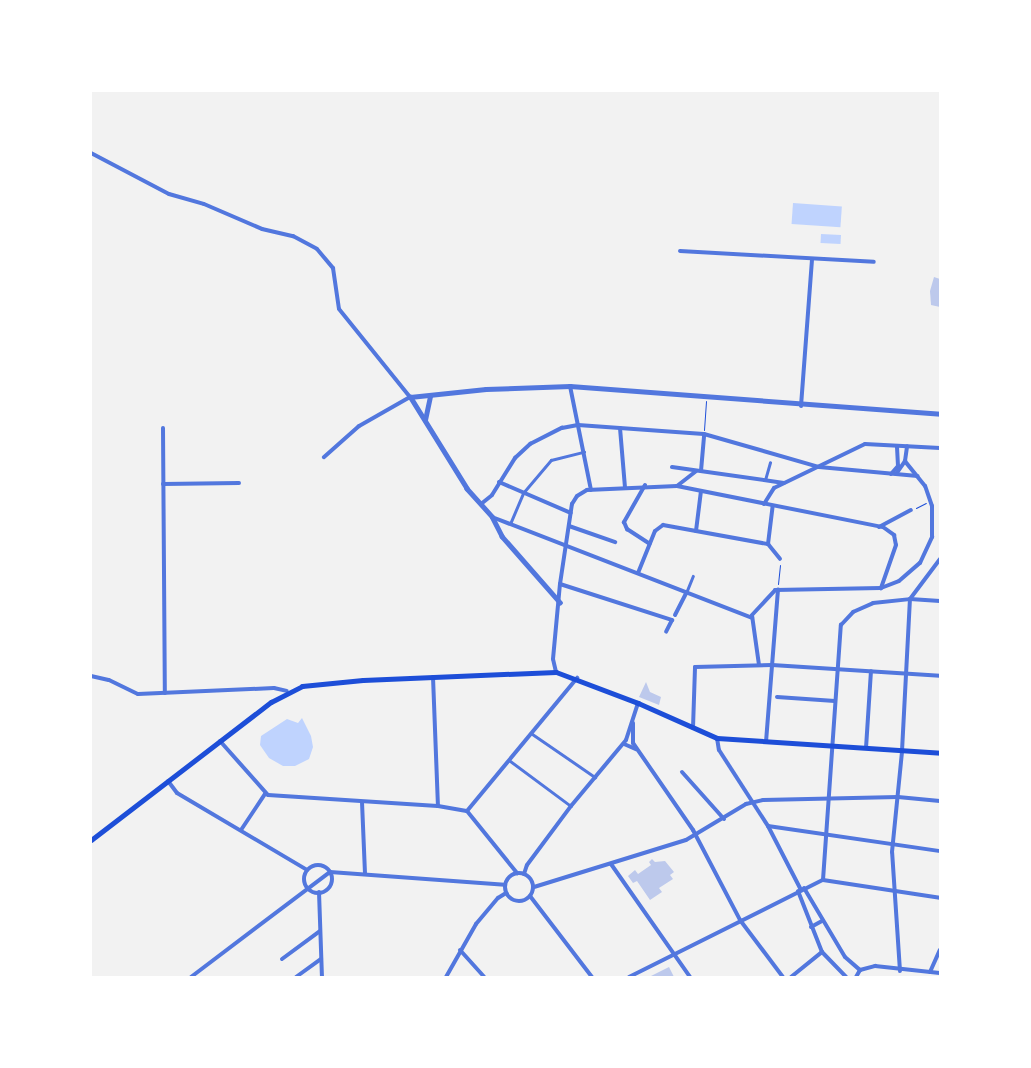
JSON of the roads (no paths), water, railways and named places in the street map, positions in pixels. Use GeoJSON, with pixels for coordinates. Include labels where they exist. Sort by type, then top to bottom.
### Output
{"type":"FeatureCollection","features":[{"type":"Feature","properties":{"kind":"main road"},"geometry":{"type":"LineString","coordinates":[[91,840],[287,691],[302,686],[363,680],[556,672],[577,678],[638,703],[717,738],[940,753]]}},
{"type":"Feature","properties":{"kind":"street"},"geometry":{"type":"LineString","coordinates":[[91,153],[169,194],[204,204],[262,229],[293,236],[317,248],[333,268],[339,309],[410,397],[467,489],[492,518],[502,537],[560,603]]}},
{"type":"Feature","properties":{"kind":"street"},"geometry":{"type":"LineString","coordinates":[[680,251],[812,260],[874,262]]}},
{"type":"Feature","properties":{"kind":"street"},"geometry":{"type":"LineString","coordinates":[[801,406],[812,260]]}},
{"type":"Feature","properties":{"kind":"street"},"geometry":{"type":"LineString","coordinates":[[324,457],[360,426],[410,397],[430,397],[486,388],[570,386],[801,406],[940,414]]}},
{"type":"Feature","properties":{"kind":"street"},"geometry":{"type":"LineString","coordinates":[[570,386],[591,490]]}},
{"type":"Feature","properties":{"kind":"street"},"geometry":{"type":"LineString","coordinates":[[418,410],[430,397]]}},
{"type":"Feature","properties":{"kind":"street"},"geometry":{"type":"LineString","coordinates":[[425,421],[430,397]]}},
{"type":"Feature","properties":{"kind":"street"},"geometry":{"type":"LineString","coordinates":[[481,504],[492,495],[515,458],[530,444],[562,428],[578,425],[704,434],[819,467],[918,476]]}},
{"type":"Feature","properties":{"kind":"street"},"geometry":{"type":"LineString","coordinates":[[163,428],[165,693]]}},
{"type":"Feature","properties":{"kind":"street"},"geometry":{"type":"LineString","coordinates":[[620,428],[625,487]]}},
{"type":"Feature","properties":{"kind":"street"},"geometry":{"type":"LineString","coordinates":[[677,486],[699,471],[704,434]]}},
{"type":"Feature","properties":{"kind":"street"},"geometry":{"type":"LineString","coordinates":[[764,504],[770,491],[866,444],[940,448]]}},
{"type":"Feature","properties":{"kind":"street"},"geometry":{"type":"LineString","coordinates":[[891,474],[898,466],[897,446]]}},
{"type":"Feature","properties":{"kind":"street"},"geometry":{"type":"LineString","coordinates":[[896,474],[905,461],[907,446]]}},
{"type":"Feature","properties":{"kind":"street"},"geometry":{"type":"LineString","coordinates":[[510,524],[523,493],[553,459],[584,452]]}},
{"type":"Feature","properties":{"kind":"street"},"geometry":{"type":"LineString","coordinates":[[752,618],[778,589],[881,588],[905,577],[920,563],[932,537],[932,506],[918,476],[905,461]]}},
{"type":"Feature","properties":{"kind":"street"},"geometry":{"type":"LineString","coordinates":[[765,480],[770,464]]}},
{"type":"Feature","properties":{"kind":"street"},"geometry":{"type":"LineString","coordinates":[[672,467],[785,483]]}},
{"type":"Feature","properties":{"kind":"street"},"geometry":{"type":"LineString","coordinates":[[499,482],[571,513]]}},
{"type":"Feature","properties":{"kind":"street"},"geometry":{"type":"LineString","coordinates":[[163,484],[239,483]]}},
{"type":"Feature","properties":{"kind":"street"},"geometry":{"type":"LineString","coordinates":[[645,485],[624,524],[650,544]]}},
{"type":"Feature","properties":{"kind":"street"},"geometry":{"type":"LineString","coordinates":[[556,672],[553,659],[560,603],[560,584],[571,513],[577,496],[591,490],[645,485],[677,486],[879,527],[894,535],[896,547],[881,588]]}},
{"type":"Feature","properties":{"kind":"street"},"geometry":{"type":"LineString","coordinates":[[696,531],[701,491]]}},
{"type":"Feature","properties":{"kind":"street"},"geometry":{"type":"LineString","coordinates":[[773,506],[769,541],[780,559]]}},
{"type":"Feature","properties":{"kind":"street"},"geometry":{"type":"LineString","coordinates":[[932,506],[938,506]]}},
{"type":"Feature","properties":{"kind":"street"},"geometry":{"type":"LineString","coordinates":[[879,527],[911,510]]}},
{"type":"Feature","properties":{"kind":"street"},"geometry":{"type":"LineString","coordinates":[[492,518],[752,618]]}},
{"type":"Feature","properties":{"kind":"street"},"geometry":{"type":"LineString","coordinates":[[638,574],[657,529],[663,525],[756,542],[769,541]]}},
{"type":"Feature","properties":{"kind":"street"},"geometry":{"type":"LineString","coordinates":[[569,526],[615,542]]}},
{"type":"Feature","properties":{"kind":"street"},"geometry":{"type":"LineString","coordinates":[[900,971],[894,844],[902,751],[910,599],[940,559]]}},
{"type":"Feature","properties":{"kind":"street"},"geometry":{"type":"LineString","coordinates":[[675,615],[693,576]]}},
{"type":"Feature","properties":{"kind":"street"},"geometry":{"type":"LineString","coordinates":[[560,584],[672,620],[666,632]]}},
{"type":"Feature","properties":{"kind":"street"},"geometry":{"type":"LineString","coordinates":[[766,742],[778,589]]}},
{"type":"Feature","properties":{"kind":"street"},"geometry":{"type":"LineString","coordinates":[[823,880],[839,633],[846,617],[865,606],[910,599],[940,601]]}},
{"type":"Feature","properties":{"kind":"street"},"geometry":{"type":"LineString","coordinates":[[752,618],[759,665]]}},
{"type":"Feature","properties":{"kind":"street"},"geometry":{"type":"LineString","coordinates":[[693,728],[694,671],[700,666],[772,664],[940,676]]}},
{"type":"Feature","properties":{"kind":"street"},"geometry":{"type":"LineString","coordinates":[[866,748],[872,671]]}},
{"type":"Feature","properties":{"kind":"street"},"geometry":{"type":"LineString","coordinates":[[91,676],[109,680],[138,694],[274,688],[287,691]]}},
{"type":"Feature","properties":{"kind":"street"},"geometry":{"type":"LineString","coordinates":[[433,677],[438,806]]}},
{"type":"Feature","properties":{"kind":"street"},"geometry":{"type":"LineString","coordinates":[[467,811],[577,678]]}},
{"type":"Feature","properties":{"kind":"street"},"geometry":{"type":"LineString","coordinates":[[777,697],[834,701]]}},
{"type":"Feature","properties":{"kind":"street"},"geometry":{"type":"LineString","coordinates":[[524,874],[527,865],[571,806],[624,744],[633,723],[638,703]]}},
{"type":"Feature","properties":{"kind":"street"},"geometry":{"type":"LineString","coordinates":[[633,723],[632,740],[696,836],[740,920],[783,977]]}},
{"type":"Feature","properties":{"kind":"street"},"geometry":{"type":"LineString","coordinates":[[531,733],[595,778]]}},
{"type":"Feature","properties":{"kind":"street"},"geometry":{"type":"LineString","coordinates":[[717,738],[720,750],[768,826],[801,890],[846,956],[860,970]]}},
{"type":"Feature","properties":{"kind":"street"},"geometry":{"type":"LineString","coordinates":[[220,741],[265,794],[438,806],[467,811],[516,873],[524,874],[531,879],[534,888],[530,896],[518,902],[506,894],[505,885],[516,873]]}},
{"type":"Feature","properties":{"kind":"street"},"geometry":{"type":"LineString","coordinates":[[624,744],[638,750]]}},
{"type":"Feature","properties":{"kind":"street"},"geometry":{"type":"LineString","coordinates":[[509,760],[571,806]]}},
{"type":"Feature","properties":{"kind":"street"},"geometry":{"type":"LineString","coordinates":[[682,772],[724,818]]}},
{"type":"Feature","properties":{"kind":"street"},"geometry":{"type":"LineString","coordinates":[[168,781],[178,793],[307,870]]}},
{"type":"Feature","properties":{"kind":"street"},"geometry":{"type":"LineString","coordinates":[[241,830],[265,794]]}},
{"type":"Feature","properties":{"kind":"street"},"geometry":{"type":"LineString","coordinates":[[534,888],[696,836],[746,804],[770,800],[898,797],[940,801]]}},
{"type":"Feature","properties":{"kind":"street"},"geometry":{"type":"LineString","coordinates":[[362,802],[365,873]]}},
{"type":"Feature","properties":{"kind":"street"},"geometry":{"type":"LineString","coordinates":[[768,826],[940,851]]}},
{"type":"Feature","properties":{"kind":"street"},"geometry":{"type":"LineString","coordinates":[[610,864],[690,977]]}},
{"type":"Feature","properties":{"kind":"street"},"geometry":{"type":"LineString","coordinates":[[307,887],[304,875],[307,870],[320,865],[330,872],[365,873],[505,885]]}},
{"type":"Feature","properties":{"kind":"street"},"geometry":{"type":"LineString","coordinates":[[191,977],[307,887],[330,872]]}},
{"type":"Feature","properties":{"kind":"street"},"geometry":{"type":"LineString","coordinates":[[307,887],[319,892],[327,889],[332,881],[330,872]]}},
{"type":"Feature","properties":{"kind":"street"},"geometry":{"type":"LineString","coordinates":[[629,977],[823,880],[940,898]]}},
{"type":"Feature","properties":{"kind":"street"},"geometry":{"type":"LineString","coordinates":[[801,890],[811,927],[822,952],[846,977]]}},
{"type":"Feature","properties":{"kind":"street"},"geometry":{"type":"LineString","coordinates":[[319,892],[322,977]]}},
{"type":"Feature","properties":{"kind":"street"},"geometry":{"type":"LineString","coordinates":[[446,977],[460,950],[487,910],[506,894]]}},
{"type":"Feature","properties":{"kind":"street"},"geometry":{"type":"LineString","coordinates":[[530,896],[592,977]]}},
{"type":"Feature","properties":{"kind":"street"},"geometry":{"type":"LineString","coordinates":[[811,927],[822,921]]}},
{"type":"Feature","properties":{"kind":"street"},"geometry":{"type":"LineString","coordinates":[[282,959],[320,931]]}},
{"type":"Feature","properties":{"kind":"street"},"geometry":{"type":"LineString","coordinates":[[460,950],[484,977]]}},
{"type":"Feature","properties":{"kind":"street"},"geometry":{"type":"LineString","coordinates":[[930,972],[940,950]]}},
{"type":"Feature","properties":{"kind":"street"},"geometry":{"type":"LineString","coordinates":[[790,977],[822,952]]}},
{"type":"Feature","properties":{"kind":"street"},"geometry":{"type":"LineString","coordinates":[[296,977],[321,959]]}},
{"type":"Feature","properties":{"kind":"street"},"geometry":{"type":"LineString","coordinates":[[856,977],[860,970],[877,966],[900,971],[940,973]]}},
{"type":"Feature","properties":{"kind":"water"},"geometry":{"type":"Polygon","coordinates":[[[793,203],[842,206],[840,227],[792,224],[793,203]]]}},
{"type":"Feature","properties":{"kind":"water"},"geometry":{"type":"Polygon","coordinates":[[[821,234],[841,235],[841,244],[821,243],[821,234]]]}},
{"type":"Feature","properties":{"kind":"water"},"geometry":{"type":"Polygon","coordinates":[[[302,718],[311,736],[313,747],[309,759],[295,766],[283,766],[269,758],[260,745],[261,736],[287,719],[298,723],[302,718]]]}}]}
